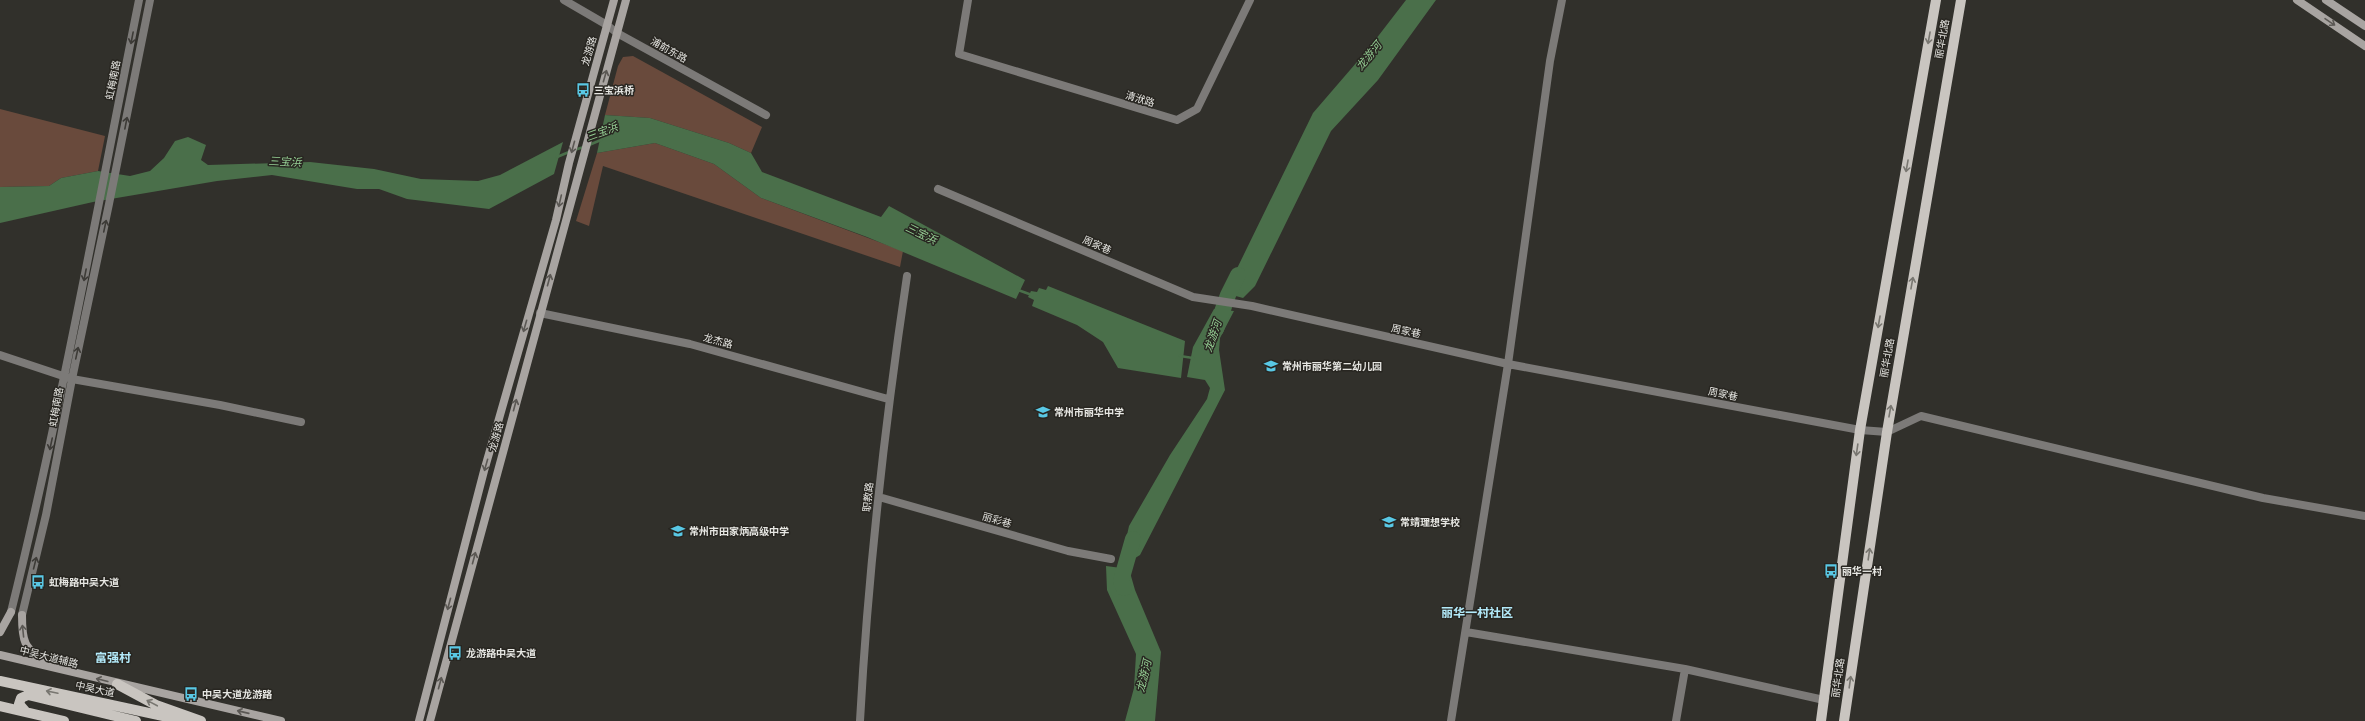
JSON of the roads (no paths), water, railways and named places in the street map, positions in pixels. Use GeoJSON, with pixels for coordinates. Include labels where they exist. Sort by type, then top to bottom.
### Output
{"type":"FeatureCollection","features":[{"type":"Feature","properties":{"kind":"main road","name":"龙游路"},"geometry":{"type":"LineString","coordinates":[[419,721],[484,471],[556,220],[577,132],[614,0]]}},
{"type":"Feature","properties":{"kind":"main road"},"geometry":{"type":"LineString","coordinates":[[617,33],[626,0]]}},
{"type":"Feature","properties":{"kind":"main road","name":"丽华北路"},"geometry":{"type":"LineString","coordinates":[[1821,721],[1860,430],[1936,0]]}},
{"type":"Feature","properties":{"kind":"main road","name":"丽华北路"},"geometry":{"type":"LineString","coordinates":[[1844,721],[1887,432],[1961,0]]}},
{"type":"Feature","properties":{"kind":"main road"},"geometry":{"type":"LineString","coordinates":[[2297,0],[2365,46]]}},
{"type":"Feature","properties":{"kind":"main road"},"geometry":{"type":"LineString","coordinates":[[2326,0],[2365,26]]}},
{"type":"Feature","properties":{"kind":"main road","name":"龙游路"},"geometry":{"type":"LineString","coordinates":[[430,721],[590,126],[617,33]]}},
{"type":"Feature","properties":{"kind":"main road"},"geometry":{"type":"LineString","coordinates":[[0,632],[12,612]]}},
{"type":"Feature","properties":{"kind":"main road"},"geometry":{"type":"LineString","coordinates":[[22,614],[22,633],[27,649],[47,666]]}},
{"type":"Feature","properties":{"kind":"main road","name":"中吴大道辅路"},"geometry":{"type":"LineString","coordinates":[[0,655],[117,684],[281,721]]}},
{"type":"Feature","properties":{"kind":"main road","name":"中吴大道"},"geometry":{"type":"LineString","coordinates":[[0,681],[186,721]]}},
{"type":"Feature","properties":{"kind":"main road"},"geometry":{"type":"LineString","coordinates":[[117,684],[156,705],[201,721]]}},
{"type":"Feature","properties":{"kind":"main road"},"geometry":{"type":"LineString","coordinates":[[26,712],[19,704],[21,698],[28,695],[136,721]]}},
{"type":"Feature","properties":{"kind":"main road"},"geometry":{"type":"LineString","coordinates":[[0,706],[64,721]]}},
{"type":"Feature","properties":{"kind":"street","name":"虹梅南路"},"geometry":{"type":"LineString","coordinates":[[22,614],[46,516],[68,378],[98,209],[139,0]]}},
{"type":"Feature","properties":{"kind":"street","name":"虹梅南路"},"geometry":{"type":"LineString","coordinates":[[12,612],[110,204],[150,0]]}},
{"type":"Feature","properties":{"kind":"street","name":"浦前东路"},"geometry":{"type":"LineString","coordinates":[[564,0],[607,25],[617,33],[766,115]]}},
{"type":"Feature","properties":{"kind":"street","name":"清洑路"},"geometry":{"type":"LineString","coordinates":[[968,0],[959,54],[1177,120],[1197,109],[1250,0]]}},
{"type":"Feature","properties":{"kind":"street"},"geometry":{"type":"LineString","coordinates":[[1451,721],[1508,364],[1550,61],[1562,0]]}},
{"type":"Feature","properties":{"kind":"street","name":"周家巷"},"geometry":{"type":"LineString","coordinates":[[938,189],[1192,297],[1212,298],[1252,306],[1508,364],[1860,430],[1887,432]]}},
{"type":"Feature","properties":{"kind":"street","name":"职教路"},"geometry":{"type":"LineString","coordinates":[[860,721],[866,612],[888,399],[907,276]]}},
{"type":"Feature","properties":{"kind":"street","name":"龙杰路"},"geometry":{"type":"LineString","coordinates":[[540,313],[690,344],[888,399]]}},
{"type":"Feature","properties":{"kind":"street"},"geometry":{"type":"LineString","coordinates":[[0,355],[68,378],[220,405],[301,422]]}},
{"type":"Feature","properties":{"kind":"street"},"geometry":{"type":"LineString","coordinates":[[1887,432],[1921,416],[2263,498],[2365,516]]}},
{"type":"Feature","properties":{"kind":"street","name":"丽彩巷"},"geometry":{"type":"LineString","coordinates":[[878,497],[1068,551],[1110,559]]}},
{"type":"Feature","properties":{"kind":"street"},"geometry":{"type":"LineString","coordinates":[[1466,632],[1685,669],[1824,700]]}},
{"type":"Feature","properties":{"kind":"street"},"geometry":{"type":"LineString","coordinates":[[1676,721],[1685,669]]}},
{"type":"Feature","properties":{"kind":"water"},"geometry":{"type":"Polygon","coordinates":[[[1406,0],[1436,0],[1378,80],[1331,131],[1255,286],[1243,298],[1225,293],[1313,113],[1369,48],[1406,0]]]}},
{"type":"Feature","properties":{"kind":"water"},"geometry":{"type":"Polygon","coordinates":[[[605,115],[650,118],[729,143],[751,153],[762,172],[881,217],[889,206],[1025,280],[1016,299],[867,237],[761,198],[714,164],[655,143],[597,153],[605,115]]]}},
{"type":"Feature","properties":{"kind":"water"},"geometry":{"type":"Polygon","coordinates":[[[188,137],[206,145],[201,160],[208,165],[310,162],[374,169],[421,179],[478,181],[500,175],[563,142],[554,174],[489,209],[407,199],[379,189],[357,189],[272,175],[217,181],[93,202],[0,223],[0,187],[49,186],[61,178],[98,171],[130,176],[150,171],[164,158],[175,141],[188,137]]]}},
{"type":"Feature","properties":{"kind":"water"},"geometry":{"type":"Polygon","coordinates":[[[1048,286],[1185,341],[1181,378],[1118,368],[1103,342],[1077,325],[1032,306],[1034,300],[1028,297],[1031,291],[1037,292],[1039,288],[1046,290],[1048,286]]]}},
{"type":"Feature","properties":{"kind":"water"},"geometry":{"type":"Polygon","coordinates":[[[1214,309],[1234,311],[1220,338],[1219,350],[1225,390],[1140,555],[1132,560],[1122,558],[1129,526],[1170,455],[1207,399],[1210,388],[1205,380],[1187,377],[1193,347],[1214,309]]]}},
{"type":"Feature","properties":{"kind":"water"},"geometry":{"type":"Polygon","coordinates":[[[1106,566],[1129,569],[1135,590],[1161,652],[1155,721],[1125,721],[1134,688],[1136,654],[1107,590],[1106,566]]]}},
{"type":"Feature","properties":{"kind":"waterway","name":"三宝浜"},"geometry":{"type":"LineString","coordinates":[[589,145],[601,140]]}},
{"type":"Feature","properties":{"kind":"waterway","name":"三宝浜"},"geometry":{"type":"LineString","coordinates":[[574,150],[584,147]]}},
{"type":"Feature","properties":{"kind":"waterway","name":"三宝浜"},"geometry":{"type":"LineString","coordinates":[[557,157],[569,152]]}},
{"type":"Feature","properties":{"kind":"waterway","name":"龙游河"},"geometry":{"type":"LineString","coordinates":[[1216,329],[1228,295],[1238,275]]}},
{"type":"Feature","properties":{"kind":"waterway","name":"三宝浜"},"geometry":{"type":"LineString","coordinates":[[1018,290],[1032,295]]}},
{"type":"Feature","properties":{"kind":"waterway","name":"三宝浜"},"geometry":{"type":"LineString","coordinates":[[1180,356],[1193,358]]}},
{"type":"Feature","properties":{"kind":"waterway","name":"龙游河"},"geometry":{"type":"LineString","coordinates":[[1124,588],[1121,581],[1133,539]]}},
{"type":"Feature","properties":{"kind":"place","name":"三宝浜桥"},"geometry":{"type":"Point","coordinates":[583,90]}},
{"type":"Feature","properties":{"kind":"place","name":"常州市丽华第二幼儿园"},"geometry":{"type":"Point","coordinates":[1271,366]}},
{"type":"Feature","properties":{"kind":"place","name":"常州市丽华中学"},"geometry":{"type":"Point","coordinates":[1043,412]}},
{"type":"Feature","properties":{"kind":"place","name":"常靖理想学校"},"geometry":{"type":"Point","coordinates":[1389,522]}},
{"type":"Feature","properties":{"kind":"place","name":"常州市田家炳高级中学"},"geometry":{"type":"Point","coordinates":[678,531]}},
{"type":"Feature","properties":{"kind":"place","name":"丽华一村"},"geometry":{"type":"Point","coordinates":[1831,571]}},
{"type":"Feature","properties":{"kind":"place","name":"虹梅路中吴大道"},"geometry":{"type":"Point","coordinates":[38,582]}},
{"type":"Feature","properties":{"kind":"place","name":"龙游路中吴大道"},"geometry":{"type":"Point","coordinates":[455,653]}},
{"type":"Feature","properties":{"kind":"place","name":"中吴大道龙游路"},"geometry":{"type":"Point","coordinates":[191,694]}},
{"type":"Feature","properties":{"kind":"district","name":"丽华一村社区"},"geometry":{"type":"Point","coordinates":[1477,613]}},
{"type":"Feature","properties":{"kind":"district","name":"富强村"},"geometry":{"type":"Point","coordinates":[113,658]}}]}
